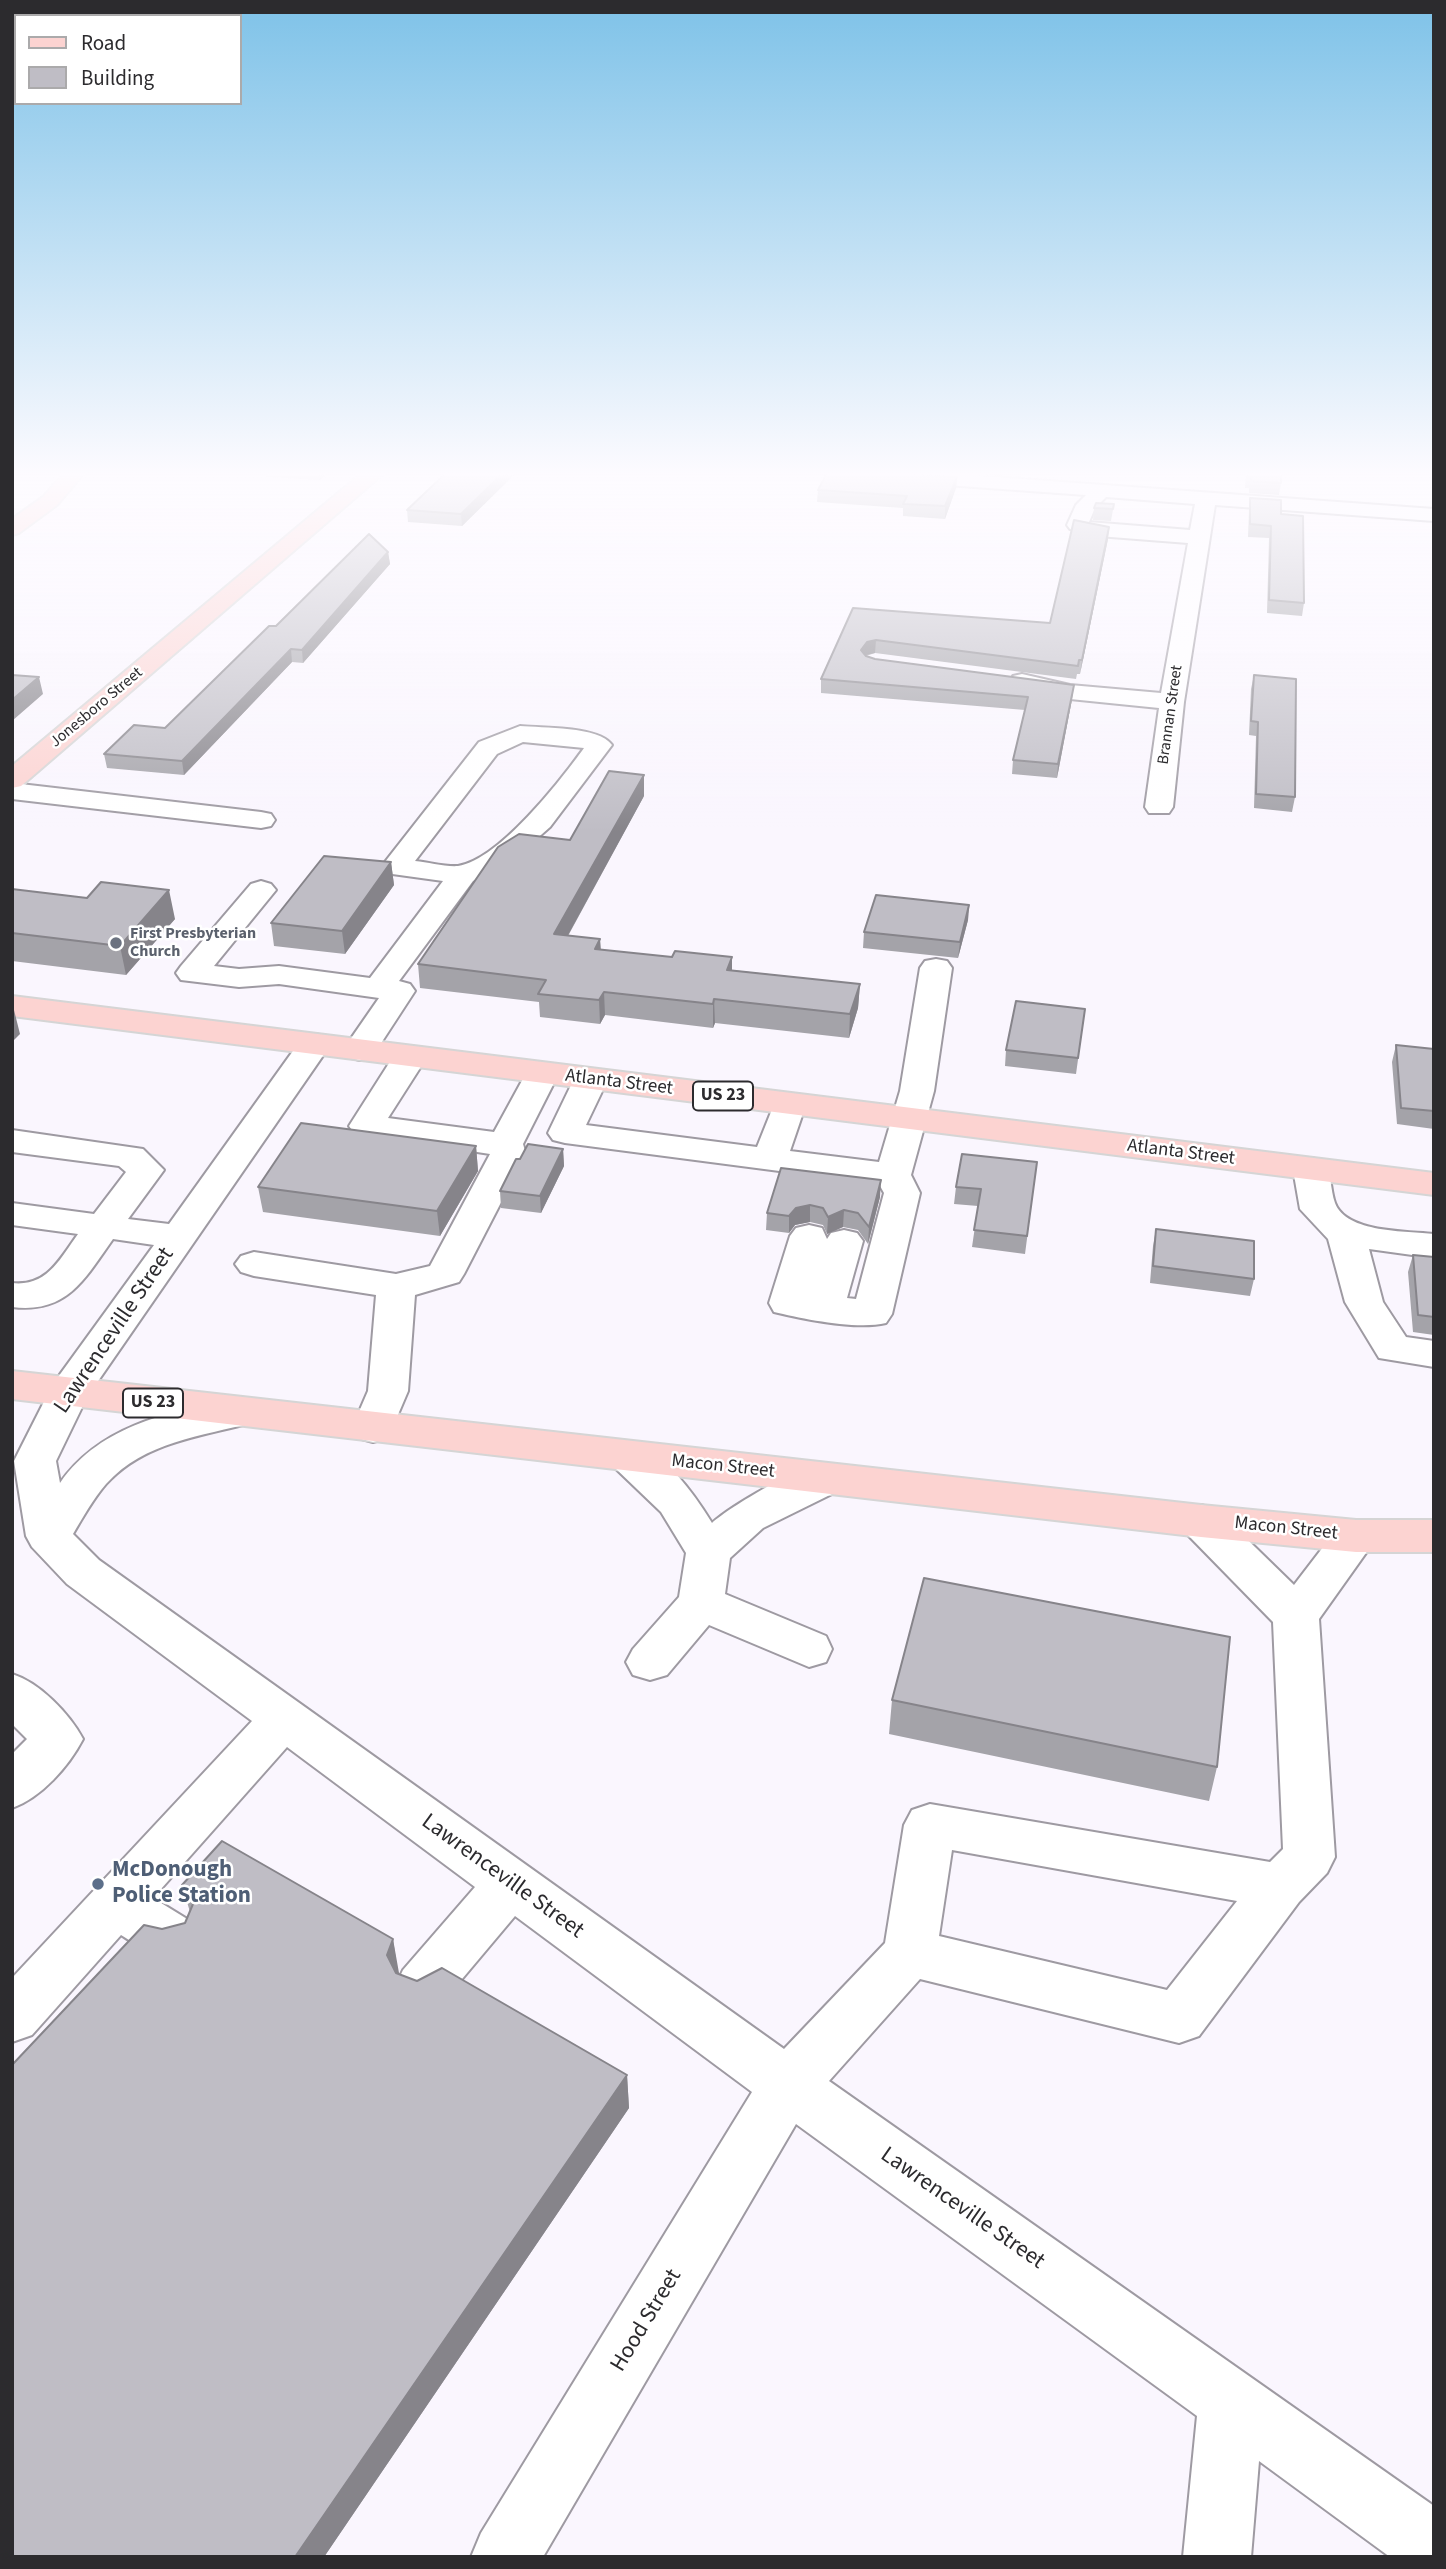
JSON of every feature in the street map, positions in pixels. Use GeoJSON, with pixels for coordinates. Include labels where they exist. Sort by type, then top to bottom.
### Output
{"type":"FeatureCollection","features":[{"type":"Feature","properties":{"kind":"main road","name":"Jonesboro Street"},"geometry":{"type":"LineString","coordinates":[[12,779],[232,593]]}},
{"type":"Feature","properties":{"kind":"main road","name":"Atlanta Street"},"geometry":{"type":"LineString","coordinates":[[12,1006],[1434,1184]]}},
{"type":"Feature","properties":{"kind":"main road","name":"Macon Street"},"geometry":{"type":"LineString","coordinates":[[12,1385],[68,1394],[1201,1521],[1356,1536],[1434,1536]]}},
{"type":"Feature","properties":{"kind":"street","name":"Brannan Street"},"geometry":{"type":"LineString","coordinates":[[1159,807],[1172,702],[1191,593]]}},
{"type":"Feature","properties":{"kind":"street"},"geometry":{"type":"LineString","coordinates":[[1000,678],[1070,692],[1172,702]]}},
{"type":"Feature","properties":{"kind":"street"},"geometry":{"type":"LineString","coordinates":[[378,988],[463,876],[494,862],[526,839],[569,789],[599,745],[588,740],[520,734],[488,748],[395,867],[463,876]]}},
{"type":"Feature","properties":{"kind":"street"},"geometry":{"type":"LineString","coordinates":[[12,791],[261,820]]}},
{"type":"Feature","properties":{"kind":"street"},"geometry":{"type":"LineString","coordinates":[[261,890],[192,973],[239,978],[279,975],[399,991],[360,1050]]}},
{"type":"Feature","properties":{"kind":"street"},"geometry":{"type":"LineString","coordinates":[[854,1179],[908,1119],[917,1091],[936,968]]}},
{"type":"Feature","properties":{"kind":"street","name":"Lawrenceville Street"},"geometry":{"type":"LineString","coordinates":[[315,1044],[68,1394],[35,1461],[48,1536],[83,1572],[788,2085],[1434,2547]]}},
{"type":"Feature","properties":{"kind":"street"},"geometry":{"type":"LineString","coordinates":[[410,1057],[366,1126],[505,1144]]}},
{"type":"Feature","properties":{"kind":"street"},"geometry":{"type":"LineString","coordinates":[[254,1264],[396,1286],[425,1282],[445,1274],[508,1154],[505,1144],[542,1073]]}},
{"type":"Feature","properties":{"kind":"street"},"geometry":{"type":"LineString","coordinates":[[591,1079],[565,1133],[770,1159],[902,1193],[872,1314],[807,1305],[827,1239]]}},
{"type":"Feature","properties":{"kind":"street"},"geometry":{"type":"LineString","coordinates":[[770,1159],[789,1104]]}},
{"type":"Feature","properties":{"kind":"street"},"geometry":{"type":"LineString","coordinates":[[12,1141],[130,1157],[146,1170],[60,1286],[28,1297],[12,1295]]}},
{"type":"Feature","properties":{"kind":"street"},"geometry":{"type":"LineString","coordinates":[[1311,1169],[1318,1209],[1346,1235],[1364,1302],[1393,1349],[1434,1354]]}},
{"type":"Feature","properties":{"kind":"street"},"geometry":{"type":"LineString","coordinates":[[12,1214],[178,1237]]}},
{"type":"Feature","properties":{"kind":"street"},"geometry":{"type":"LineString","coordinates":[[1346,1235],[1434,1246]]}},
{"type":"Feature","properties":{"kind":"street"},"geometry":{"type":"LineString","coordinates":[[373,1427],[388,1391],[396,1286]]}},
{"type":"Feature","properties":{"kind":"street"},"geometry":{"type":"LineString","coordinates":[[48,1536],[90,1475],[117,1449],[157,1429],[239,1412]]}},
{"type":"Feature","properties":{"kind":"street"},"geometry":{"type":"LineString","coordinates":[[629,1457],[676,1501],[708,1552],[701,1603],[650,1662]]}},
{"type":"Feature","properties":{"kind":"street"},"geometry":{"type":"LineString","coordinates":[[708,1552],[747,1517],[825,1479]]}},
{"type":"Feature","properties":{"kind":"street"},"geometry":{"type":"LineString","coordinates":[[1201,1521],[1296,1616]]}},
{"type":"Feature","properties":{"kind":"street"},"geometry":{"type":"LineString","coordinates":[[1280,1886],[930,1825],[910,1954],[1179,2018],[1280,1886],[1309,1857],[1296,1616],[1356,1536]]}},
{"type":"Feature","properties":{"kind":"street"},"geometry":{"type":"LineString","coordinates":[[701,1603],[809,1649]]}},
{"type":"Feature","properties":{"kind":"street"},"geometry":{"type":"LineString","coordinates":[[12,1693],[58,1739],[12,1787]]}},
{"type":"Feature","properties":{"kind":"street"},"geometry":{"type":"LineString","coordinates":[[12,2017],[285,1717]]}},
{"type":"Feature","properties":{"kind":"street"},"geometry":{"type":"LineString","coordinates":[[422,1987],[511,1883]]}},
{"type":"Feature","properties":{"kind":"street"},"geometry":{"type":"LineString","coordinates":[[117,1903],[173,1939]]}},
{"type":"Feature","properties":{"kind":"street","name":"Hood Street"},"geometry":{"type":"LineString","coordinates":[[505,2557],[788,2085],[910,1954]]}},
{"type":"Feature","properties":{"kind":"street"},"geometry":{"type":"LineString","coordinates":[[1217,2557],[1231,2401]]}},
{"type":"Feature","properties":{"kind":"building"},"geometry":{"type":"Polygon","coordinates":[[[309,593],[352,593],[302,650],[291,649],[182,761],[104,754],[134,725],[165,728],[269,626],[276,626],[309,593]]]}},
{"type":"Feature","properties":{"kind":"building"},"geometry":{"type":"Polygon","coordinates":[[[1057,593],[1096,593],[1082,660],[1079,660],[1078,666],[876,640],[867,642],[861,650],[866,656],[875,659],[1074,685],[1058,764],[1013,760],[1028,697],[821,679],[853,608],[1050,623],[1057,593]]]}},
{"type":"Feature","properties":{"kind":"building"},"geometry":{"type":"Polygon","coordinates":[[[1269,593],[1304,593],[1304,603],[1269,600],[1269,593]]]}},
{"type":"Feature","properties":{"kind":"building"},"geometry":{"type":"Polygon","coordinates":[[[12,675],[39,677],[12,700],[12,675]]]}},
{"type":"Feature","properties":{"kind":"building"},"geometry":{"type":"Polygon","coordinates":[[[1254,675],[1296,679],[1295,797],[1256,794],[1258,722],[1251,721],[1254,675]]]}},
{"type":"Feature","properties":{"kind":"building"},"geometry":{"type":"Polygon","coordinates":[[[609,771],[644,775],[554,934],[600,939],[595,949],[672,957],[675,951],[732,957],[727,970],[860,984],[850,1014],[714,999],[713,1004],[604,992],[599,1000],[538,994],[546,980],[418,964],[498,847],[519,834],[570,840],[609,771]]]}},
{"type":"Feature","properties":{"kind":"building"},"geometry":{"type":"Polygon","coordinates":[[[324,856],[391,862],[342,931],[271,923],[324,856]]]}},
{"type":"Feature","properties":{"kind":"building"},"geometry":{"type":"Polygon","coordinates":[[[101,882],[169,890],[120,946],[12,933],[12,889],[87,898],[101,882]]]}},
{"type":"Feature","properties":{"kind":"building"},"geometry":{"type":"Polygon","coordinates":[[[876,895],[969,905],[960,942],[864,932],[876,895]]]}},
{"type":"Feature","properties":{"kind":"building"},"geometry":{"type":"Polygon","coordinates":[[[1016,1001],[1085,1009],[1078,1058],[1006,1050],[1016,1001]]]}},
{"type":"Feature","properties":{"kind":"building"},"geometry":{"type":"Polygon","coordinates":[[[1396,1045],[1434,1049],[1434,1111],[1401,1108],[1396,1045]]]}},
{"type":"Feature","properties":{"kind":"building"},"geometry":{"type":"Polygon","coordinates":[[[301,1123],[476,1146],[437,1211],[258,1187],[301,1123]]]}},
{"type":"Feature","properties":{"kind":"building"},"geometry":{"type":"Polygon","coordinates":[[[528,1144],[563,1149],[540,1196],[500,1191],[516,1159],[520,1159],[528,1144]]]}},
{"type":"Feature","properties":{"kind":"building"},"geometry":{"type":"Polygon","coordinates":[[[962,1154],[1037,1162],[1027,1236],[974,1230],[981,1189],[956,1187],[962,1154]]]}},
{"type":"Feature","properties":{"kind":"building"},"geometry":{"type":"Polygon","coordinates":[[[781,1168],[881,1180],[869,1227],[858,1213],[844,1210],[828,1217],[823,1208],[810,1205],[796,1208],[789,1216],[767,1213],[781,1168]]]}},
{"type":"Feature","properties":{"kind":"building"},"geometry":{"type":"Polygon","coordinates":[[[1156,1229],[1254,1241],[1254,1279],[1153,1266],[1156,1229]]]}},
{"type":"Feature","properties":{"kind":"building"},"geometry":{"type":"Polygon","coordinates":[[[1413,1255],[1434,1257],[1434,1317],[1418,1315],[1413,1255]]]}},
{"type":"Feature","properties":{"kind":"building"},"geometry":{"type":"Polygon","coordinates":[[[924,1578],[1230,1637],[1217,1767],[892,1700],[924,1578]]]}},
{"type":"Feature","properties":{"kind":"building"},"geometry":{"type":"Polygon","coordinates":[[[222,1841],[393,1939],[387,1955],[396,1973],[417,1981],[442,1968],[627,2075],[295,2557],[12,2557],[12,2065],[144,1925],[162,1929],[185,1923],[193,1904],[182,1885],[222,1841]]]}},
{"type":"Feature","properties":{"kind":"place","name":"First Presbyterian Church"},"geometry":{"type":"Point","coordinates":[116,943]}},
{"type":"Feature","properties":{"kind":"place","name":"McDonough Police Station"},"geometry":{"type":"Point","coordinates":[98,1884]}}]}
